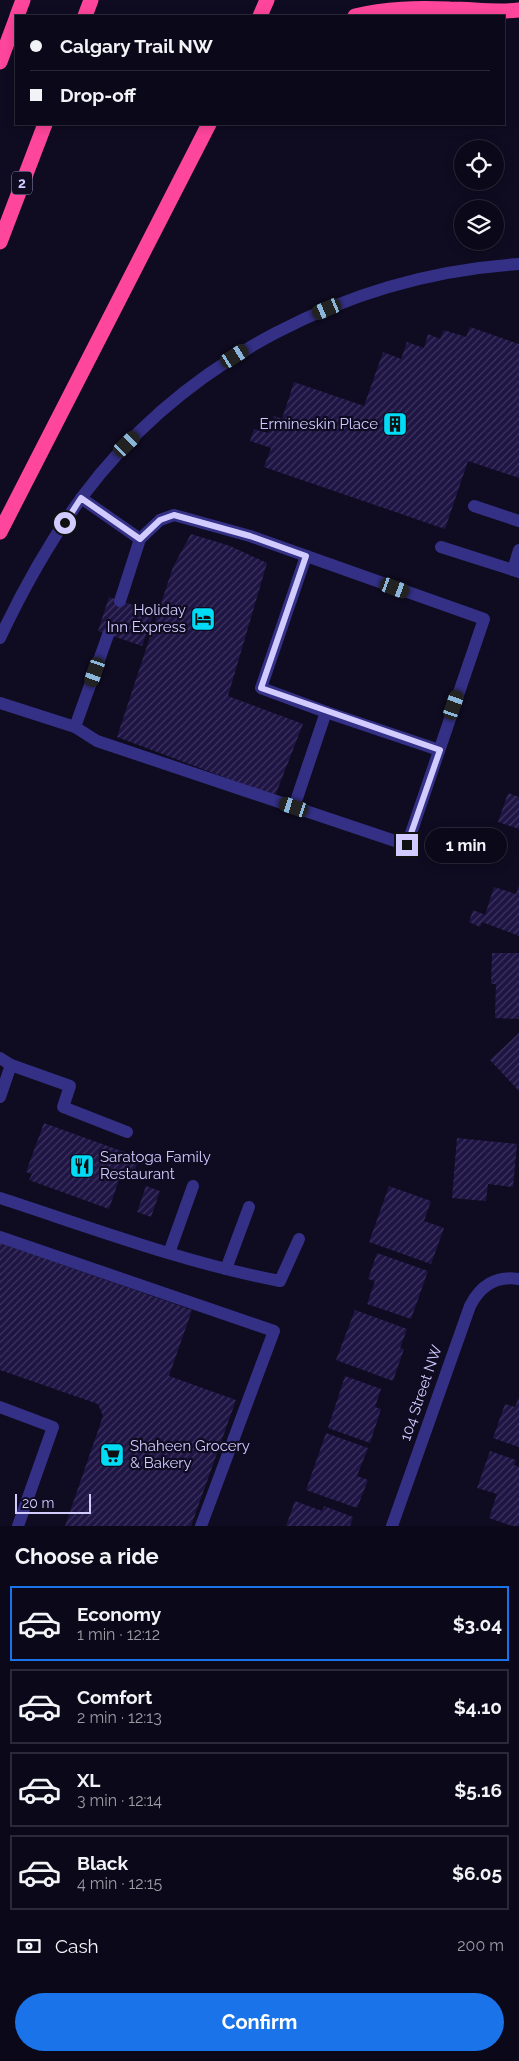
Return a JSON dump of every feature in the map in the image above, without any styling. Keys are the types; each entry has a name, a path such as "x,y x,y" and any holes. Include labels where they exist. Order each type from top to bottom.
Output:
{"highway":[{"path":"18,15 23,0"},
{"path":"85,15 92,0"},
{"path":"260,15 268,0"},
{"path":"359,15 401,9 502,12 519,10"},
{"path":"0,62 15,22"},
{"name":"2","path":"0,242 45,125"},
{"path":"0,532 208,125"}],"street":[{"path":"0,638 46,552 81,498 111,462 154,418 207,375 263,338 340,303 378,290 434,276 519,264"},
{"path":"81,498 140,539"},
{"path":"474,506 519,521"},
{"path":"0,703 75,727 97,741 407,845 484,619 250,536 174,515 160,520 140,539 120,601"},
{"path":"441,547 516,571 519,550"},
{"path":"306,556 261,688 440,750"},
{"path":"75,727 108,635"},
{"path":"294,807 326,712"},
{"path":"0,1097 6,1062 70,1086 63,1107 127,1132"},
{"path":"169,1253 193,1186"},
{"path":"0,1198 226,1270 280,1281 299,1239"},
{"path":"226,1270 249,1207"},
{"path":"0,1236 274,1331 201,1526"},
{"name":"104 Street NW","path":"392,1526 470,1306 482,1287 494,1280 509,1277 519,1279"},
{"path":"0,1407 53,1427 18,1526"}],"building":[{"name":"Ermineskin Place","path":"470,327 519,344 519,478 468,461 445,529 264,467 271,448 250,441 254,429 268,433 274,416 282,419 294,382 364,406 383,352 401,359 407,342 424,348 428,334 440,339 444,330 466,337"},
{"name":"Holiday Inn Express","path":"191,534 230,546 267,563 228,696 303,724 275,796 117,737 173,567"},
{"path":"109,597 154,612 142,646 98,631"},
{"path":"508,793 519,797 519,829 498,822"},
{"path":"519,885 519,936 482,922 480,927 469,922 473,910 485,915 494,887 516,894"},
{"path":"492,953 519,953 519,1019 495,1018 496,984 491,984"},
{"path":"519,1033 519,1091 490,1060"},
{"name":"Saratoga Family Restaurant","path":"44,1123 127,1153 125,1156 138,1161 132,1178 121,1174 109,1209 29,1180 32,1174 26,1172"},
{"path":"457,1138 517,1144 513,1187 488,1184 486,1201 452,1198"},
{"path":"146,1186 160,1191 151,1217 137,1212"},
{"path":"389,1186 431,1201 424,1221 444,1228 431,1264 369,1242"},
{"path":"0,1243 192,1310 169,1376 236,1400 191,1526 65,1526 103,1416 98,1404 0,1370"},
{"path":"377,1253 428,1271 411,1319 367,1304 375,1281 368,1279"},
{"path":"355,1310 407,1329 400,1348 404,1349 393,1381 336,1360"},
{"path":"345,1376 381,1389 375,1407 381,1409 370,1443 328,1428"},
{"path":"519,1397 519,1447 493,1438 505,1404 515,1407"},
{"path":"326,1433 368,1448 357,1476 368,1480 357,1508 306,1490"},
{"path":"490,1451 516,1460 514,1465 519,1467 519,1526 512,1526 489,1518 497,1494 477,1488"},
{"path":"295,1501 322,1511 324,1506 353,1517 350,1526 286,1526"}],"place":[{"name":"Ermineskin Place","path":"395,424"},
{"name":"Holiday Inn Express","path":"203,619"},
{"name":"Saratoga Family Restaurant","path":"82,1166"},
{"name":"Shaheen Grocery & Bakery","path":"112,1455"}],"route":[{"path":"65,523 81,498 140,539 160,520 174,515 250,536 306,556 261,688 440,750 407,845"}]}
